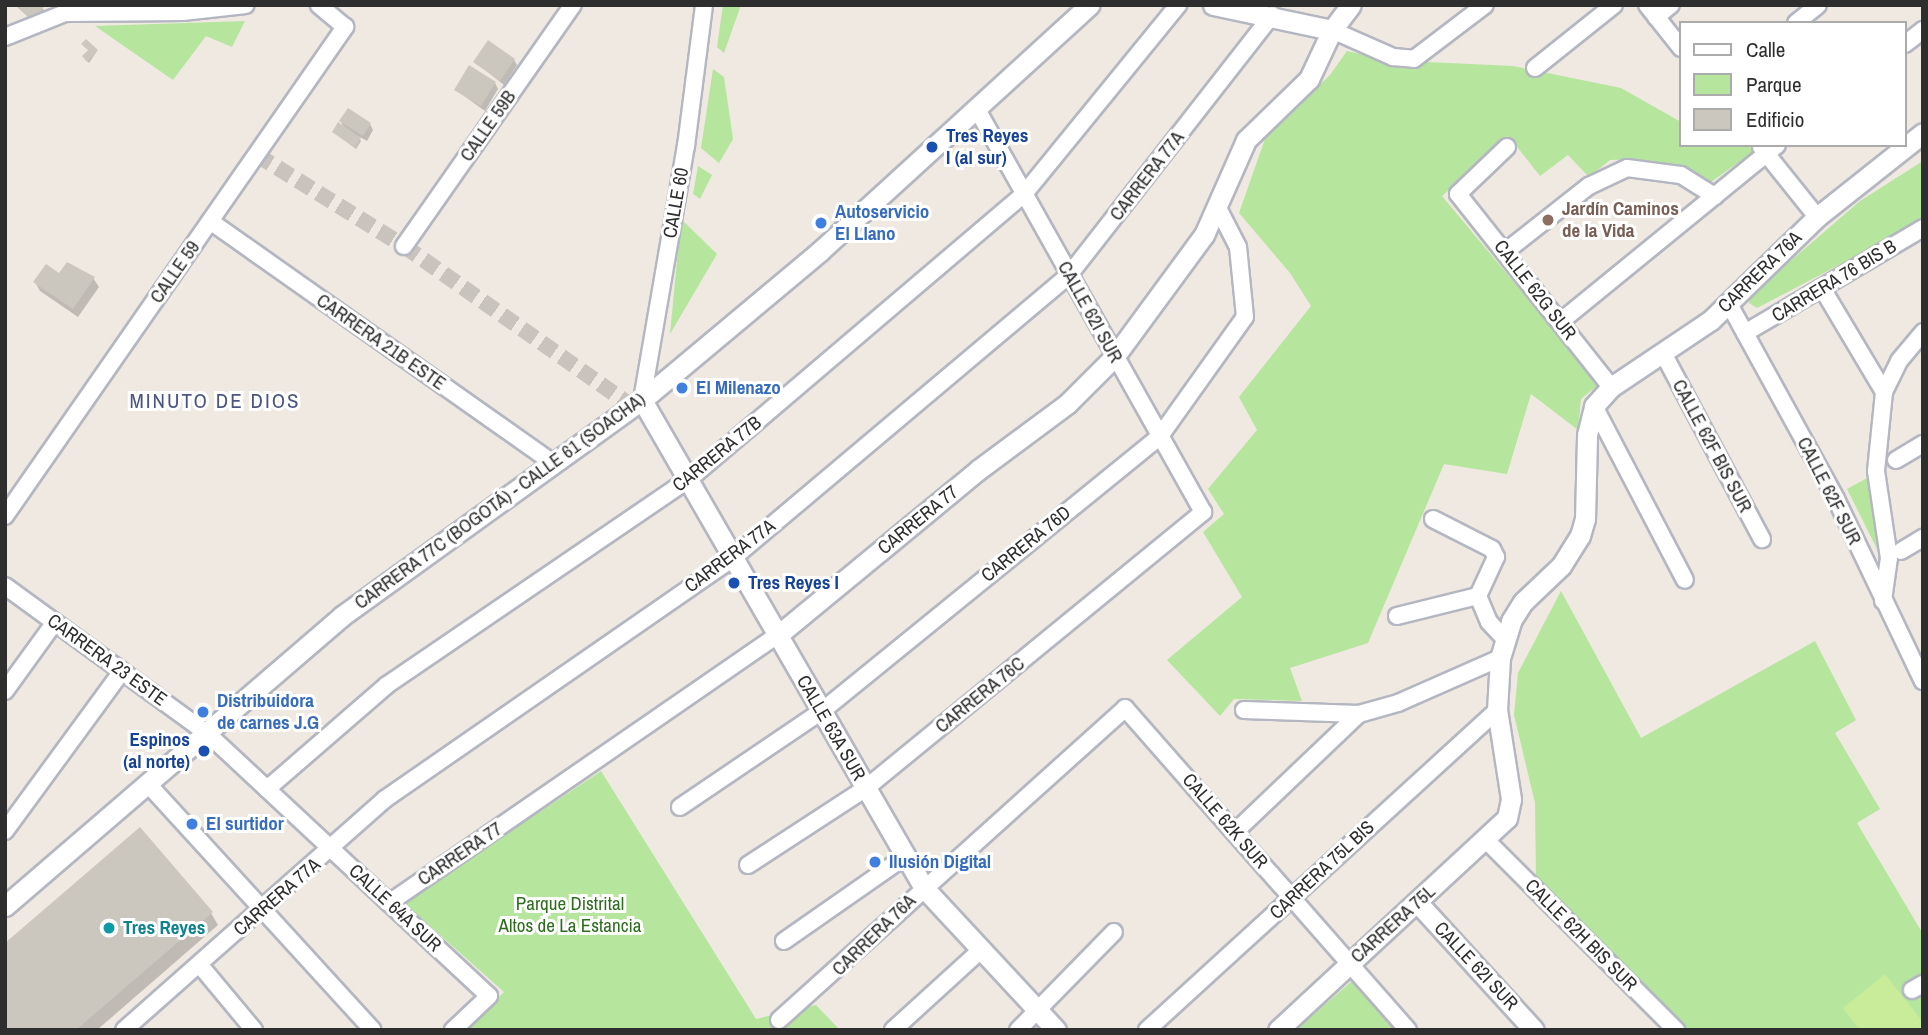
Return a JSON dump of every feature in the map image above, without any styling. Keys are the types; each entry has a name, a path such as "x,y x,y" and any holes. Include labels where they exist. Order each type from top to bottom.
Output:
{"street":[{"path":"5,37 65,13 183,12 246,5"},
{"name":"CALLE 59","path":"5,516 345,27 318,5"},
{"name":"CALLE 59B","path":"404,246 573,5"},
{"name":"CALLE 60","path":"642,400 687,146 704,5"},
{"name":"CARRERA 77B","path":"267,789 387,685 688,480 1024,194 1178,5"},
{"path":"1213,5 1272,15 1339,15 1393,57 1414,59 1485,5"},
{"path":"1535,68 1614,5"},
{"path":"1671,5 1651,11 1680,47"},
{"path":"1798,21 1818,5"},
{"name":"CARRERA 77C (BOGOTÁ) - CALLE 61 (SOACHA)","path":"5,906 342,616 552,462 642,400 820,251 978,111 1086,7"},
{"name":"CARRERA 77A","path":"131,1027 199,964 332,850 385,799 733,558 1069,275 1272,15"},
{"name":"CARRERA 77","path":"389,903 778,635 978,470 1067,404 1115,356 1188,262 1217,206 1246,140 1309,79 1339,15"},
{"path":"1907,42 1923,30"},
{"name":"CALLE 62I SUR","path":"978,111 1203,512"},
{"name":"CARRERA 76A","path":"1907,146 1923,133"},
{"name":"CALLE 62G SUR","path":"1507,147 1458,194 1611,387"},
{"name":"CARRERA 76A","path":"1594,406 1611,387 1663,354 1729,304 1817,217 1905,147"},
{"path":"1560,323 1715,196 1768,148 1817,217"},
{"path":"1505,252 1589,186 1627,168 1681,174 1715,196"},
{"name":"CARRERA 76D","path":"680,807 822,711 1160,436 1245,317 1237,247 1217,206"},
{"name":"CARRERA 21B ESTE","path":"210,221 552,462"},
{"name":"CARRERA 76 BIS B","path":"1745,333 1923,229"},
{"path":"1822,288 1884,392"},
{"name":"CALLE 62F SUR","path":"1729,304 1836,499 1923,681"},
{"path":"1883,601 1889,558 1876,471 1884,392 1899,362 1923,332"},
{"name":"CALLE 62F BIS SUR","path":"1663,354 1762,538"},
{"name":"CALLE 63A SUR","path":"642,400 924,888 1056,1030"},
{"path":"1594,406 1685,580"},
{"path":"1497,710 1504,638 1523,602 1561,566 1580,536 1586,519 1587,435 1594,406"},
{"path":"1896,460 1923,444"},
{"name":"CARRERA 76C","path":"748,865 866,788 1203,512"},
{"path":"1433,519 1487,544 1496,557 1478,596 1489,622 1504,638"},
{"path":"1901,551 1923,538"},
{"name":"CARRERA 23 ESTE","path":"5,586 208,734"},
{"path":"1397,615 1478,596"},
{"path":"5,691 55,622"},
{"path":"1244,710 1360,714 1398,703 1500,658"},
{"path":"5,831 122,671"},
{"name":"CARRERA 76A","path":"779,1020 1125,708"},
{"name":"CALLE 62K SUR","path":"1125,708 1408,1030"},
{"name":"CARRERA 75L","path":"1278,1030 1507,818 1511,799 1497,710"},
{"name":"CARRERA 75L BIS","path":"1147,1030 1497,710"},
{"path":"1235,832 1360,714"},
{"name":"CALLE 64A SUR","path":"208,734 489,996 453,1030"},
{"path":"148,784 373,1030"},
{"name":"CALLE 62H BIS SUR","path":"1486,839 1676,1030"},
{"path":"784,941 906,856"},
{"name":"CALLE 62I SUR","path":"1417,902 1534,1030"},
{"path":"1018,1030 1114,932"},
{"path":"893,1030 981,950"},
{"path":"199,964 254,1030"}],"green space":[{"path":"723,5 741,5 724,53 717,47"},
{"path":"245,21 232,47 206,36 173,80 95,26"},
{"path":"1347,51 1385,60 1513,66 1621,88 1680,121 1680,147 1749,147 1753,152 1711,182 1675,167 1638,159 1610,160 1589,177 1568,155 1540,176 1510,138 1442,196 1599,384 1581,399 1578,430 1531,394 1507,474 1444,464 1368,643 1290,668 1302,701 1234,699 1220,716 1167,660 1242,597 1203,532 1224,514 1208,489 1257,430 1239,397 1311,306 1290,273 1239,213 1266,136 1330,75"},
{"path":"713,69 724,77 733,139 719,163 701,148"},
{"path":"1923,161 1923,221 1757,308 1749,303 1751,295 1860,201"},
{"path":"698,166 712,175 700,199 693,194"},
{"path":"681,219 717,254 670,334"},
{"path":"1869,477 1879,553 1847,489"},
{"path":"1561,591 1641,738 1815,641 1856,720 1835,733 1880,809 1857,823 1923,934 1923,1030 1685,1030 1536,880 1535,803 1514,715 1518,673"},
{"name":"Parque Distrital Altos de La Estancia","path":"601,771 756,1019 816,1005 840,1030 463,1030 504,992 404,903"},
{"path":"1885,974 1923,1022 1923,1030 1860,1030 1843,1008"},
{"path":"1352,981 1394,1030 1296,1030"}],"building":[{"path":"16,5 42,5 44,7 32,20"},
{"path":"86,39 98,50 87,62 82,56 88,50 81,44"},
{"path":"488,40 515,59 500,81 473,62"},
{"path":"469,65 496,82 481,106 454,90"},
{"path":"348,108 371,123 363,136 339,121"},
{"path":"338,122 361,138 355,148 332,132"},
{"path":"67,262 95,277 73,309 33,282 46,264 59,273"},
{"name":"Tres Reyes","path":"140,827 213,912 76,1030 5,1030 5,943"}],"tunnel":[{"path":"257,155 404,246 632,406"}],"place":[{"name":"Tres Reyes I (al sur)","path":"932,147"},
{"name":"Jardín Caminos de la Vida","path":"1548,220"},
{"name":"Autoservicio El Llano","path":"821,223"},
{"name":"El Milenazo","path":"682,388"},
{"name":"Tres Reyes I","path":"734,583"},
{"name":"Distribuidora de carnes J.G","path":"203,712"},
{"name":"Espinos (al norte)","path":"204,751"},
{"name":"El surtidor","path":"192,824"},
{"name":"Ilusión Digital","path":"875,862"},
{"name":"Tres Reyes","path":"109,928"}],"district":[{"name":"MINUTO DE DIOS","path":"215,401"}]}
